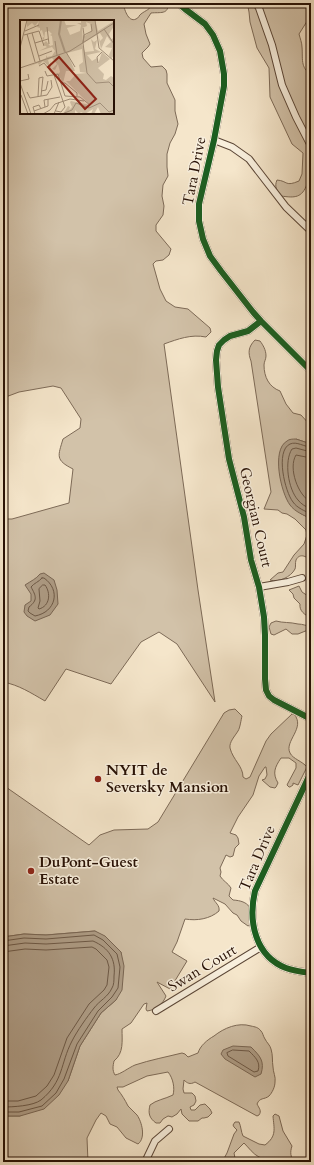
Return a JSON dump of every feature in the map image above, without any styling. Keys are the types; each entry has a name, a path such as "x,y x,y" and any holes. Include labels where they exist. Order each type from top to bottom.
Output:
{"street":[{"name":"Tara Drive","path":"178,3 202,21 209,29 215,39 222,59 224,74 224,86 214,140 199,204 199,221 203,239 210,256 220,271 261,321 311,371"},
{"path":"256,3 272,45 282,84 296,117 311,146"},
{"path":"214,140 232,147 249,159 286,207 311,231"},
{"name":"Georgian Court","path":"261,321 248,331 234,334 224,340 217,351 216,360 218,387 229,459 244,517 251,560 259,588 264,617 266,690 269,696 274,700 311,719"},
{"path":"259,588 302,578"},
{"name":"Tara Drive","path":"311,772 255,891 252,903 252,918 261,947 273,961 287,968 311,973"},
{"name":"Swan Court","path":"156,1011 261,947"},
{"path":"145,1162 155,1141 169,1129"}],"shaded area":[{"path":"3,3 123,3 127,14 133,20 137,19 140,14 149,9 153,3 168,3 168,7 165,11 161,13 151,13 144,24 150,44 142,53 143,58 151,67 162,66 166,70 167,83 175,100 175,111 178,124 167,154 168,176 163,185 163,215 156,225 156,231 171,249 169,255 163,260 156,261 153,264 160,289 166,301 175,307 188,309 210,328 211,332 206,337 190,337 164,344 215,702 177,644 159,632 141,642 111,684 66,669 45,701 20,687 3,682 3,519 12,519 69,503 73,469 63,463 59,457 59,454 63,439 80,428 81,419 61,388 53,386 19,392 3,398"},
{"path":"244,3 311,3 311,15 299,34 302,45 302,59 304,66 307,72 311,74 311,183 307,184 303,192 294,197 281,196 276,189 277,180 289,184 299,181 302,174 303,153 292,144 270,97 269,68 257,48 250,22 248,7"},
{"path":"255,340 260,341 265,350 266,356 264,369 268,381 273,387 280,391 286,404 293,413 301,415 311,426 311,444 296,439 300,513 311,519 311,562 308,558 300,556 296,560 295,568 291,575 277,581 270,580 278,573 283,572 294,555 304,544 307,535 306,530 295,519 287,514 278,510 264,509 271,492 249,355 249,350"},
{"path":"299,586 302,592 308,596 311,605 311,618 301,611 300,604 289,590"},
{"path":"276,621 311,626 311,632 308,630 298,634 292,634 286,629 274,635 271,634 269,627 271,623"},
{"path":"235,709 242,716 239,730 231,741 230,748 243,773 243,777 246,779 250,777 266,741 271,734 292,714 294,714 297,719 298,724 290,744 290,753 307,767 298,785 293,783 293,785 289,787 287,785 296,768 296,763 289,758 281,758 275,770 275,776 278,783 275,788 270,787 262,780 265,779 267,775 265,767 259,776 253,795 238,817 230,833 236,835 239,844 235,848 233,856 230,857 226,855 220,868 220,876 231,888 229,896 233,900 243,902 249,906 251,910 250,925 248,926 241,921 225,904 213,898 219,909 219,911 215,914 203,919 185,919 172,952 187,961 170,989 157,982 166,996 161,1004 156,1008 147,1011 147,1003 144,1004 131,1023 122,1029 121,1051 114,1061 113,1070 115,1075 135,1065 152,1060 182,1053 188,1057 198,1053 204,1043 222,1030 231,1026 246,1025 256,1027 260,1030 271,1048 275,1080 272,1092 269,1096 258,1102 257,1104 260,1112 257,1116 195,1082 189,1083 184,1080 184,1093 192,1093 195,1096 196,1101 194,1105 190,1107 191,1110 195,1110 200,1105 205,1104 212,1113 208,1117 202,1118 198,1121 189,1121 182,1114 181,1109 172,1117 168,1116 160,1123 156,1123 150,1115 150,1105 173,1095 173,1083 168,1072 147,1076 123,1087 117,1087 128,1106 137,1115 140,1122 143,1134 138,1144 126,1138 117,1127 110,1124 106,1116 101,1113 87,1138 88,1162 3,1162 3,1116 20,1116 68,1081 80,1046 101,1013 116,1000 121,952 95,931 46,935 24,934 3,937 3,785 89,845 100,835 114,830 148,829 158,822 224,713"},
{"path":"275,1114 279,1116 283,1131 292,1146 291,1154 295,1162 274,1162 270,1159 261,1158 244,1143 234,1153 234,1162 222,1162 237,1130 233,1125 235,1122 239,1122 243,1136 259,1144 265,1145 269,1142 274,1132 273,1116"}],"water":[{"path":"290,439 296,439 311,444 311,519 290,505 283,491 279,472 279,453 282,446"},
{"path":"44,573 54,580 57,590 58,604 50,615 35,621 24,612 25,605 31,601 31,594 25,585 40,574"},
{"path":"95,931 105,936 121,952 124,966 122,990 116,1000 101,1013 80,1046 68,1081 59,1095 44,1109 20,1116 3,1116 3,937 24,934 46,935"},
{"path":"233,1046 251,1047 257,1053 262,1062 261,1074 255,1077 225,1059 221,1054 223,1050"}],"cycle path":[{"path":"178,3 205,24 213,35 220,51 224,74 224,86 214,140 199,204 199,221 203,239 210,256 253,312 311,371"},
{"path":"261,321 248,331 230,336 219,345 216,360 218,387 229,459 244,517 251,560 259,587 264,617 266,690 269,696 274,700 311,719"},
{"path":"311,772 255,891 253,902 256,936 267,955 275,962 286,968 311,973"}],"place":[{"name":"NYIT de Seversky Mansion","path":"98,779"},
{"name":"DuPont-Guest Estate","path":"31,871"}]}
